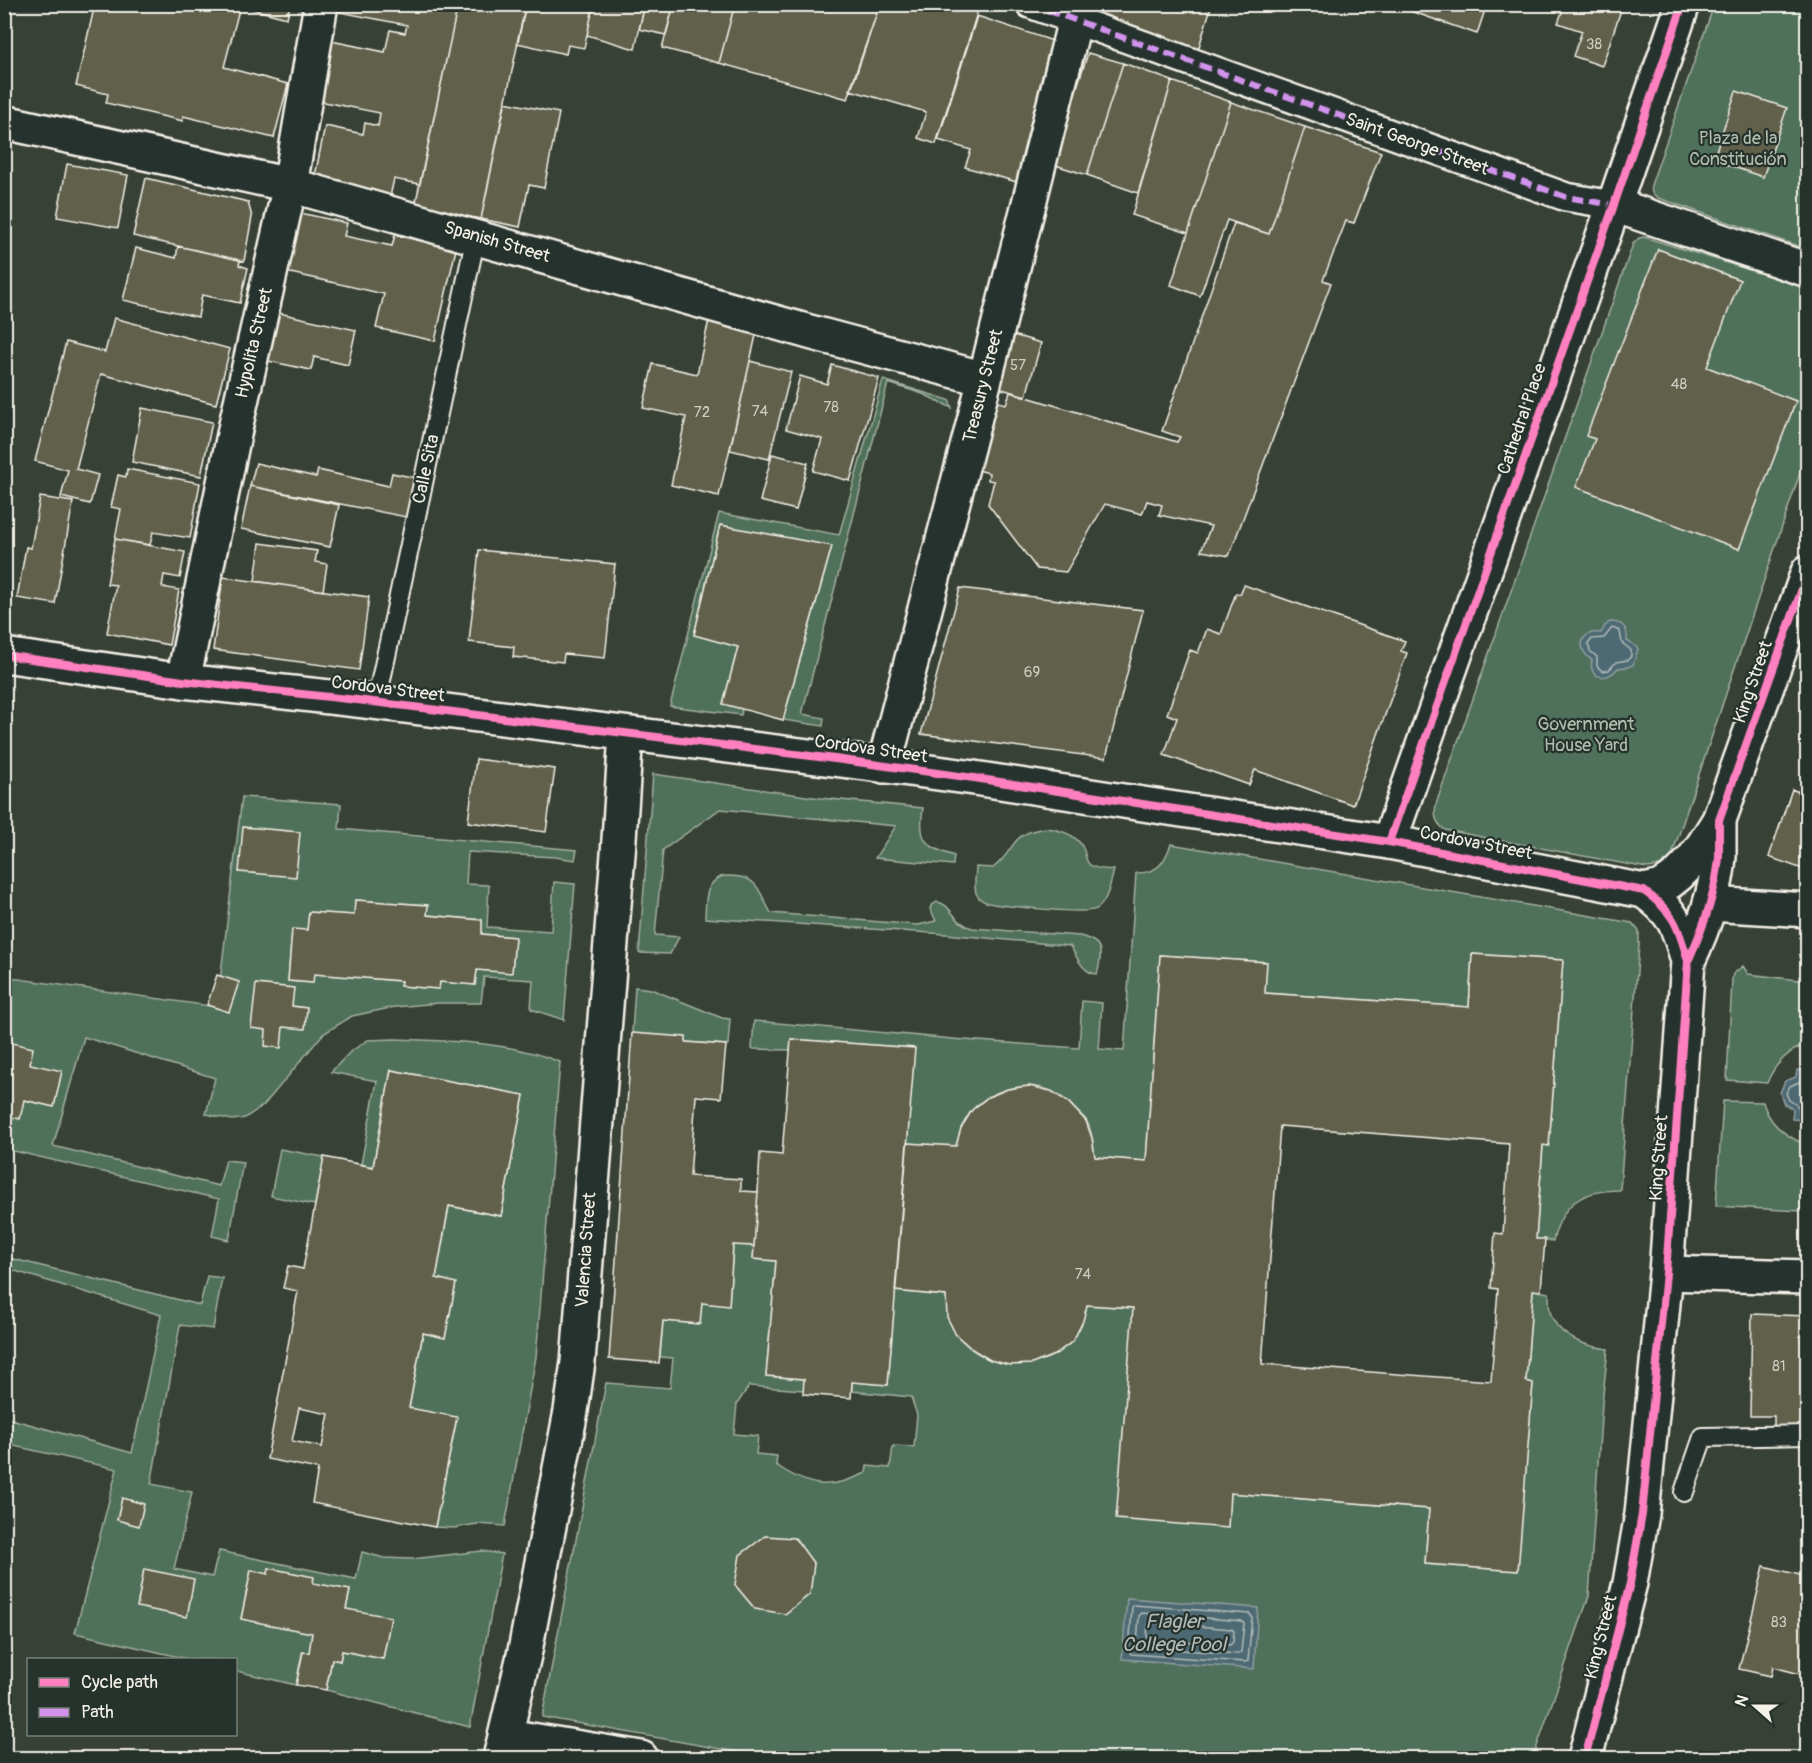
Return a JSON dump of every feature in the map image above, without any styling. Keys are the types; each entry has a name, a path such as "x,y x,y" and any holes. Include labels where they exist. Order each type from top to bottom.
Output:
{"street":[{"name":"Hypolita Street","path":"183,681 237,420 290,185 321,4"},
{"name":"Saint George Street","path":"1030,4 1077,13 1566,197 1614,205 1808,270"},
{"name":"Cathedral Place","path":"1389,842 1683,4"},
{"name":"Treasury Street","path":"884,766 1077,13"},
{"name":"Spanish Street","path":"4,122 290,185 824,336 985,379"},
{"name":"King Street","path":"1585,1758 1630,1583 1642,1514 1666,1273 1688,961 1700,935 1710,904 1718,860 1719,820 1808,572"},
{"name":"Cordova Street","path":"4,655 183,681 884,766 1389,842 1644,891 1661,903 1674,919 1688,961"},
{"name":"Valencia Street","path":"503,1747 525,1651 571,1411 578,1362 626,734"},
{"path":"1644,891 1662,886 1678,875 1696,855 1719,820"},
{"path":"1710,904 1808,910"},
{"path":"1666,1273 1808,1277"},
{"path":"503,1747 641,1758"}],"lane":[{"name":"Calle Sita","path":"376,703 476,236"},
{"path":"1684,1492 1702,1437 1808,1435"}],"green space":[{"name":"Plaza de la Constitución","path":"1714,5 1807,5 1807,249 1658,198 1652,193 1651,185"},
{"name":"Government House Yard","path":"1644,237 1807,288 1807,452 1671,858 1660,866 1647,868 1445,830 1437,821 1435,812 1633,244 1639,238"},
{"path":"883,380 949,400 952,408 923,394 888,383 802,714 824,718 823,726 783,720 832,546 720,525 694,635 738,647 723,704 742,709 741,715 670,706 719,513 839,535"},
{"path":"653,774 820,798 923,808 922,828 925,840 936,849 954,856 953,865 875,858 896,826 720,809 663,850 655,935 679,937 670,954 639,953"},
{"path":"242,797 341,804 339,829 577,850 575,860 468,852 466,884 489,885 487,927 551,931 554,882 575,884 564,1020 531,1009 533,980 484,977 481,1003 438,1003 395,1007 352,1016 323,1034 264,1105 245,1118 232,1120 206,1114 215,1078 84,1037 53,1146 219,1186 226,1160 243,1162 229,1240 212,1236 219,1199 5,1149 5,977 217,1007","holes":["356,900 427,905 427,915 482,920 482,934 515,937 512,972 477,970 475,985 440,982 438,989 401,986 401,981 314,974 312,983 288,981 292,930 307,930 309,912 354,915"]},
{"path":"1047,828 1077,839 1092,867 1114,870 1109,890 1101,905 1092,910 1065,911 993,904 980,899 975,886 976,867 993,868 1019,838 1034,830"},
{"path":"1171,844 1632,923 1639,931 1639,945 1620,1190 1584,1196 1568,1208 1553,1241 1536,1239 1543,1145 1549,1146 1563,960 1472,954 1469,1007 1265,993 1266,962 1160,955 1146,1161 1095,1157 1090,1130 1085,1118 1058,1095 1031,1086 1000,1091 982,1101 968,1116 956,1146 907,1143 914,1048 791,1039 790,1050 752,1049 754,1021 1079,1048 1082,1001 1102,1003 1099,1049 1124,1051 1136,873 1143,873 1159,866 1166,857"},
{"path":"723,876 750,880 758,889 771,913 918,925 936,921 930,909 937,902 946,906 960,922 972,928 1080,936 1096,943 1100,950 1097,974 1087,971 1070,946 946,934 705,918 709,888 712,883"},
{"path":"1743,966 1748,974 1807,981 1807,1045 1794,1050 1783,1059 1767,1083 1727,1080 1732,980 1733,974"},
{"path":"635,987 651,989 722,1018 730,1019 728,1045 686,1042 632,1033"},
{"path":"368,1040 478,1043 520,1050 560,1062 536,1357 505,1526 477,1524 454,1528 435,1527 457,1418 409,1408 423,1333 445,1337 456,1283 436,1278 449,1206 501,1216 524,1095 391,1070 373,1167 361,1164 377,1081 331,1072 350,1052"},
{"path":"1723,1101 1763,1102 1769,1117 1779,1129 1807,1145 1801,1211 1716,1206"},
{"path":"280,1149 324,1157 315,1205 271,1196"},
{"path":"733,1245 754,1246 753,1259 776,1261 766,1376 804,1379 804,1390 749,1386 737,1404 734,1434 758,1436 756,1454 777,1456 776,1465 799,1478 820,1484 841,1482 866,1473 867,1466 890,1468 893,1446 914,1447 917,1415 911,1397 852,1391 852,1382 888,1385 895,1291 946,1296 956,1333 968,1346 992,1360 1019,1365 1046,1359 1070,1343 1080,1328 1087,1305 1133,1308 1228,1527 1230,1493 1429,1509 1425,1564 1517,1571 1533,1383 1526,1381 1533,1290 1549,1293 1550,1312 1559,1328 1581,1343 1608,1349 1589,1596 1533,1758 771,1758 542,1717 606,1383 670,1388 673,1358 660,1357 663,1321 699,1324 702,1303 729,1305"},
{"path":"5,1257 200,1305 207,1276 222,1278 213,1329 180,1325 151,1484 192,1492 174,1569 212,1577 219,1551 356,1579 362,1552 384,1558 412,1559 482,1551 502,1554 470,1727 326,1690 332,1659 340,1661 342,1651 383,1658 391,1618 346,1609 350,1590 313,1583 313,1577 270,1568 268,1574 251,1571 241,1619 312,1633 309,1653 302,1652 296,1685 237,1671 237,1658 184,1658 75,1633 117,1469 5,1444 4,1417 132,1453 161,1315 5,1268"}],"water":[{"path":"1610,622 1624,627 1627,641 1638,649 1633,665 1618,668 1604,677 1596,675 1593,671 1592,660 1582,646 1588,634 1601,633"},
{"path":"1807,1069 1807,1129 1803,1120 1792,1119 1793,1109 1784,1104 1780,1093 1785,1081 1796,1077 1797,1070 1806,1071"},
{"name":"Flagler College Pool","path":"1127,1598 1258,1608 1254,1669 1122,1659"}],"building":[{"path":"95,4 290,4 287,18 240,6 224,67 288,84 274,138 183,116 183,121 106,103 108,94 76,86"},
{"path":"342,4 458,4 420,184 394,179 389,201 313,186 325,126 363,134 365,123 378,126 380,113 319,101 331,41 385,52 390,30 405,33 407,25 340,12"},
{"path":"458,4 526,4 481,219 415,206"},
{"path":"526,4 594,4 584,48 568,45 566,54 517,43"},
{"path":"594,4 645,4 635,49 587,35"},
{"path":"645,4 674,4 666,35 639,29"},
{"path":"674,4 735,4 719,63 662,48"},
{"path":"735,4 880,4 848,99 719,63"},
{"path":"880,4 960,4 978,10 936,144 918,138 926,112 850,90"},
{"path":"1090,4 1212,4 1198,50 1089,10"},
{"path":"1390,4 1487,4 1477,34"},
{"path":"1565,4 1623,4 1602,66 1573,56 1582,31 1558,23"},
{"path":"977,16 1059,43 1020,183 965,167 971,150 938,140"},
{"path":"1088,53 1123,63 1087,175 1052,164"},
{"path":"1123,63 1172,81 1138,193 1087,175"},
{"path":"1172,81 1231,102 1188,233 1132,215"},
{"path":"1736,91 1787,108 1763,177 1713,160"},
{"path":"505,102 559,113 544,188 529,185 520,227 481,219"},
{"path":"1231,102 1305,127 1269,234 1227,220 1200,296 1171,285"},
{"path":"1305,127 1381,152 1354,223 1346,221 1323,280 1331,283 1229,556 1201,551 1211,526 1159,515 1162,505 1147,501 1142,514 1105,504 1066,572 1037,569 988,504 994,481 988,480 989,473 978,470 995,401 1006,404 1010,392 1177,442 1180,437 1162,431 1234,223 1269,234"},
{"path":"67,164 128,175 118,228 57,217"},
{"path":"146,178 248,202 252,217 244,261 133,236"},
{"path":"300,213 347,223 344,236 392,246 395,235 456,249 435,341 376,328 384,294 286,272"},
{"path":"178,246 240,260 239,265 248,268 240,303 202,295 198,317 123,300 136,248 176,258"},
{"path":"1658,249 1740,280 1707,367 1796,401 1739,549 1576,487 1595,439 1586,436"},
{"path":"279,313 356,330 348,365 314,357 311,370 268,361"},
{"path":"114,318 230,349 216,404 101,374 76,469 98,475 90,504 61,497 68,470 35,461 66,342 105,352"},
{"path":"709,320 757,331 719,496 671,485 686,417 643,408 653,364 697,374"},
{"path":"1010,334 1041,343 1026,396 995,387"},
{"path":"750,361 791,372 769,459 730,450"},
{"path":"832,365 879,378 850,481 813,471 822,439 786,429 800,376 827,384"},
{"path":"142,408 212,422 201,476 132,462"},
{"path":"772,454 808,463 796,510 760,501"},
{"path":"256,463 316,477 318,470 389,486 392,473 416,478 406,517 250,486"},
{"path":"127,469 200,483 190,538 153,532 150,545 115,539 121,509 111,507 118,475 126,477"},
{"path":"250,486 339,505 330,547 241,529"},
{"path":"40,497 73,502 55,604 17,598 26,547 31,548"},
{"path":"720,525 832,546 783,720 723,704 738,647 694,635"},
{"path":"115,539 185,552 180,578 164,575 162,587 179,590 169,645 107,633 116,585 107,584"},
{"path":"260,543 317,551 315,562 327,564 323,591 255,581"},
{"path":"479,550 615,564 605,658 564,654 563,662 513,657 514,647 469,642"},
{"path":"223,577 369,597 359,670 213,650"},
{"path":"1244,585 1405,641 1401,651 1407,653 1353,805 1255,770 1249,785 1164,755 1177,718 1167,714 1190,650 1198,653 1207,629 1221,634 1236,593 1240,594"},
{"path":"960,588 1143,610 1106,758 921,734"},
{"path":"476,759 555,769 546,832 468,822"},
{"path":"1808,765 1808,871 1769,857 1792,789 1798,792"},
{"path":"243,827 300,832 296,877 239,872"},
{"path":"355,900 428,905 427,915 482,920 482,934 515,937 512,973 477,970 475,985 440,982 439,989 400,986 401,981 314,974 313,983 288,981 292,929 307,930 309,912 354,915"},
{"path":"1472,954 1563,960 1549,1146 1543,1145 1536,1239 1545,1239 1541,1291 1533,1290 1526,1381 1533,1383 1518,1571 1425,1564 1429,1509 1230,1493 1228,1528 1116,1519 1133,1308 1087,1305 1083,1321 1073,1341 1054,1355 1032,1364 1009,1365 990,1360 972,1349 956,1335 947,1317 946,1296 895,1291 907,1143 956,1146 961,1128 972,1110 988,1097 1008,1089 1029,1086 1051,1091 1069,1103 1086,1121 1095,1157 1146,1161 1160,955 1267,962 1265,993 1469,1007","holes":["1280,1126 1509,1144 1503,1234 1495,1233 1491,1288 1498,1289 1491,1381 1262,1364"]},
{"path":"217,975 239,982 229,1012 207,1005"},
{"path":"256,984 294,988 292,1006 307,1008 305,1029 283,1027 281,1048 265,1046 266,1030 251,1028"},
{"path":"632,1033 686,1037 686,1042 726,1045 721,1098 696,1096 690,1176 741,1179 741,1191 758,1192 754,1246 733,1245 729,1306 702,1303 700,1324 663,1321 659,1363 609,1359"},
{"path":"791,1039 915,1048 888,1385 852,1382 851,1398 803,1394 804,1379 766,1376 776,1261 753,1259 760,1153 782,1155"},
{"path":"4,1041 33,1048 30,1064 62,1071 54,1107 24,1100 20,1119 4,1115"},
{"path":"391,1070 524,1095 501,1216 449,1206 436,1278 456,1283 445,1338 423,1333 409,1408 457,1417 435,1527 312,1503 318,1469 267,1459 298,1291 283,1288 288,1266 303,1269 324,1157 373,1167","holes":["299,1408 329,1414 322,1447 292,1441"]},
{"path":"1752,1314 1808,1316 1808,1442 1774,1442 1774,1416 1750,1416"},
{"path":"122,1498 144,1504 139,1526 117,1520"},
{"path":"765,1536 795,1538 814,1564 810,1594 785,1614 755,1609 735,1585 740,1555"},
{"path":"1764,1566 1808,1577 1808,1676 1773,1667 1771,1676 1739,1669"},
{"path":"269,1568 314,1577 313,1583 350,1590 346,1609 391,1617 383,1659 342,1651 340,1661 332,1659 326,1690 296,1685 303,1652 309,1653 312,1633 241,1619 251,1570 268,1574"},
{"path":"144,1569 194,1579 187,1617 137,1607"}],"marked path":[{"path":"1030,4 1566,197 1614,205"}],"cycle path":[{"path":"1389,842 1683,4"},
{"path":"1585,1758 1630,1583 1642,1514 1666,1273 1688,961 1704,924 1715,884 1719,857 1719,820 1808,572"},
{"path":"4,655 183,681 357,700 835,759 974,778 1389,842 1644,891 1663,906 1674,921 1688,961"}]}
